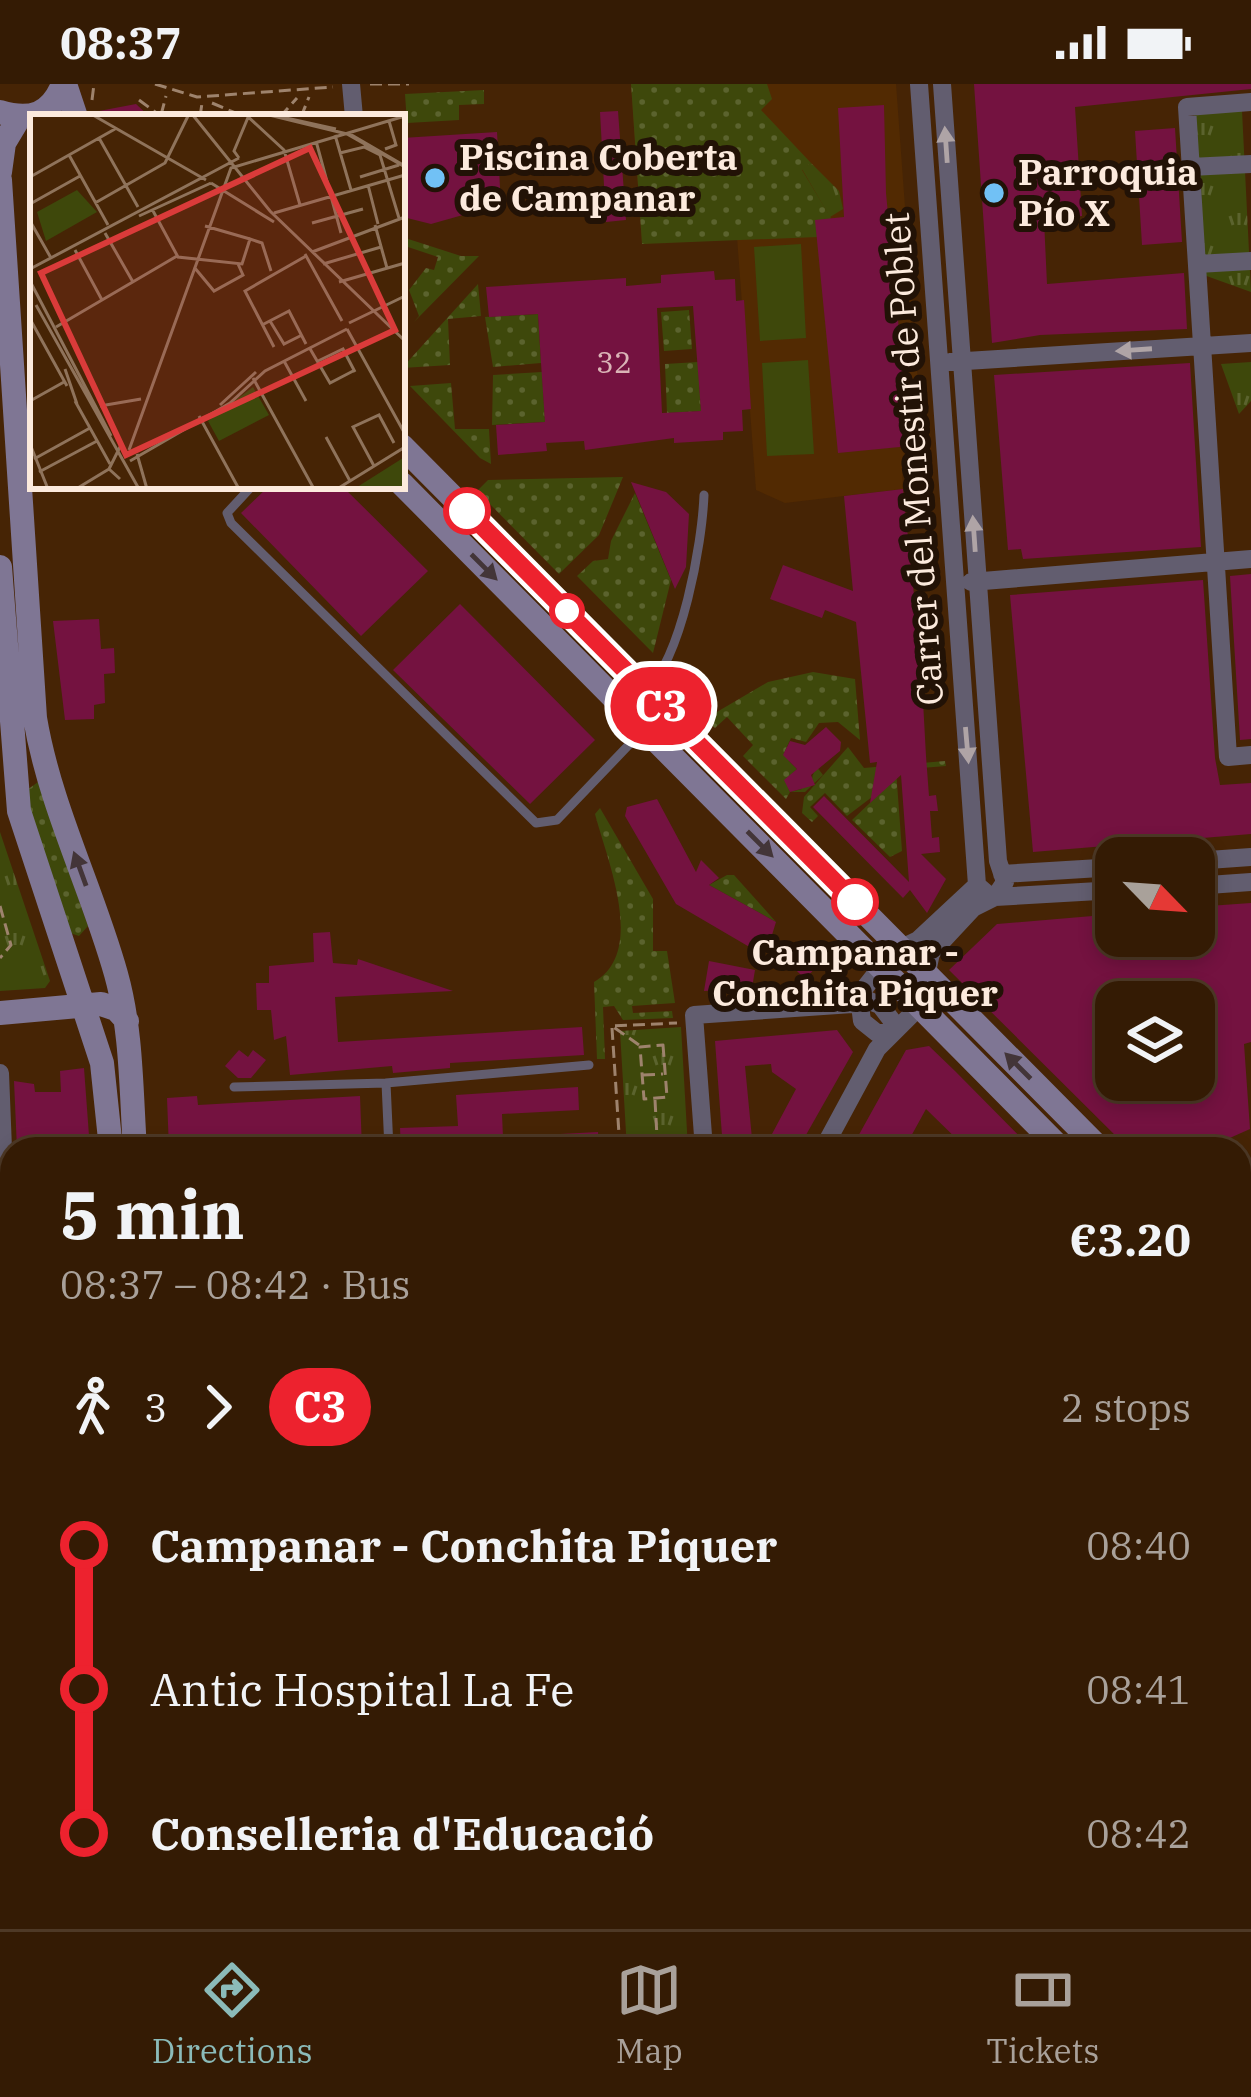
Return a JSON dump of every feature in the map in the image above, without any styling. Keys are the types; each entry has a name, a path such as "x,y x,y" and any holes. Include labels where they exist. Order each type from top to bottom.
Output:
{"main road":[{"path":"64,84 75,114"},
{"path":"36,114 44,112 64,84"},
{"path":"19,118 2,143 0,176 19,812 102,1063 110,1137"},
{"path":"413,470 410,493 1049,1137"},
{"path":"413,470 595,640 1082,1137"},
{"path":"0,567 43,766 127,1021 134,1137"},
{"path":"563,647 582,638 595,640"},
{"path":"585,667 595,640"},
{"path":"626,710 643,711 649,704 646,691"},
{"path":"57,931 72,942 86,941 96,916"},
{"path":"0,1013 82,1004 116,1009 127,1021"}],"street":[{"name":"Carrer del Monestir de Poblet","path":"919,84 974,828 985,890 1005,886 996,827 942,84"},
{"path":"1251,102 1187,107 1228,757 1251,755"},
{"path":"1190,167 1251,164"},
{"path":"1197,264 1251,261"},
{"path":"938,362 1251,343"},
{"path":"954,583 1251,560"},
{"path":"974,828 996,827"},
{"path":"1215,860 1251,857"},
{"path":"1001,873 1095,868"},
{"path":"1215,885 1251,882"},
{"path":"830,1137 890,1033 920,1006 931,953 985,890"},
{"path":"698,1137 687,1023 843,1007 859,997 902,950 985,890 1095,890"},
{"path":"859,997 862,1021 877,1033 890,1033"},
{"path":"0,1072 1,1137"}],"lane":[{"path":"249,489 231,507 231,523 536,824 557,820 645,729"},
{"path":"646,691 663,673 697,554 704,495"},
{"path":"234,1088 386,1083 589,1065"},
{"path":"386,1083 388,1137"}],"path":[{"path":"155,84 197,97 347,85"},
{"path":"369,84 409,84"},
{"path":"162,114 166,96"},
{"path":"302,114 309,97"},
{"path":"283,114 297,98"},
{"path":"139,100 157,114"},
{"path":"200,114 202,103"},
{"path":"212,103 238,114"},
{"path":"0,906 11,944 0,958"},
{"path":"612,1026 687,1023"},
{"path":"612,1026 640,1046 664,1045 667,1097 644,1099 640,1046"},
{"path":"612,1026 620,1137"},
{"path":"642,1076 665,1074"},
{"path":"655,1098 657,1137"}],"shaded area":[{"path":"631,84 896,84 924,466 902,469 903,489 785,503 756,490 737,237 642,244"}],"green space":[{"path":"631,84 767,84 772,99 761,110 811,163 802,170 831,218 817,237 642,244"},
{"path":"484,90 484,104 459,105 459,120 407,123 405,94"},
{"path":"1194,110 1242,111 1251,292 1201,274"},
{"path":"811,163 839,191 843,209 830,217 802,169"},
{"path":"405,238 461,256 479,256 414,322 419,316 409,290 426,268 434,270 438,257 405,246"},
{"path":"801,244 806,338 760,341 754,247"},
{"path":"478,284 481,316 448,319 450,365 405,365"},
{"path":"689,310 692,349 664,351 661,312"},
{"path":"538,314 541,363 493,367 485,317"},
{"path":"808,360 814,454 767,456 762,363"},
{"path":"698,362 701,411 667,413 665,364"},
{"path":"1251,362 1251,401 1239,414 1221,364"},
{"path":"542,372 545,422 492,425 493,375"},
{"path":"451,383 455,429 489,429 491,464 410,386"},
{"path":"623,477 599,535 559,574 477,491 488,480"},
{"path":"635,493 671,580 653,653 577,576 593,561 608,559 611,541"},
{"path":"813,672 855,679 860,740 838,722 819,723 806,742 791,738 784,753 792,756 789,761 797,769 785,780 790,792 786,799 743,756 753,745 727,717 715,728 705,719 768,682"},
{"path":"848,747 864,768 945,761 946,766 896,770 902,851 890,857 852,820 893,781 847,816 825,793 810,807 818,816 812,822 802,813 804,797"},
{"path":"816,766 823,775 805,792 790,792 802,789 800,782 812,778"},
{"path":"38,782 88,926 79,936 70,933 33,827 27,790"},
{"path":"600,808 653,899 653,951 667,951 675,1003 632,1006 633,1013 672,1011 673,1018 623,1020 614,1006 603,1007 605,1059 597,1059 594,982 610,968 621,928 614,879 595,814"},
{"path":"0,832 50,981 45,988 0,991"},
{"path":"734,875 776,922 709,885"},
{"path":"681,1027 687,1137 626,1137 620,1031"}],"building":[{"path":"974,84 1251,84 1251,89 1075,107 1082,216 1044,220 1047,284 1184,273 1187,329 1040,335 992,343"},
{"path":"136,104 147,114 99,114"},
{"path":"884,105 886,193 910,446 838,453 815,220 844,217 838,108"},
{"path":"618,111 626,220 606,222 600,112"},
{"path":"1175,128 1182,242 1142,245 1135,131"},
{"name":"Piscina Coberta de Campanar","path":"497,132 501,206 469,208 470,213 431,224 407,218 405,138"},
{"path":"714,271 715,280 735,279 736,301 744,300 751,409 742,410 743,431 723,432 723,440 674,443 674,438 585,450 584,441 546,443 547,451 498,455 496,425 545,422 538,314 489,317 486,287 626,278 626,286 661,283 661,275","holes":["693,306 701,411 662,413 657,308"]},
{"path":"1190,363 1201,547 1023,559 1021,549 1008,550 994,375"},
{"path":"631,482 666,492 689,514 686,567 675,589"},
{"path":"266,489 345,489 428,571 361,636 241,513"},
{"path":"903,489 917,624 924,627 926,648 920,646 929,796 936,795 938,811 930,811 932,838 939,837 940,852 921,854 946,879 927,913 910,890 903,898 813,807 824,796 909,882 901,775 870,803 877,762 870,763 856,622 825,610 822,618 770,599 783,565 853,591 844,496"},
{"path":"1251,574 1251,739 1240,740 1230,576"},
{"path":"1203,580 1220,785 1251,783 1251,834 1095,837 1095,847 1033,852 1010,595"},
{"path":"460,604 595,740 530,804 393,670"},
{"path":"99,619 101,649 114,648 115,673 104,674 105,703 94,705 94,719 65,720 53,621"},
{"path":"826,727 841,742 840,751 811,775 815,785 790,792 784,780 797,769 783,755 790,741 805,745"},
{"path":"657,799 696,872 701,860 719,878 709,885 776,922 767,951 759,947 758,952 676,904 625,816 627,807"},
{"path":"1251,903 1251,1042 1244,1044 1250,1129 1232,1137 1117,1137 949,970 997,924 1095,916 1095,957 1215,957 1215,906"},
{"path":"330,932 333,963 357,965 358,959 453,991 335,997 338,1042 582,1027 584,1055 450,1063 450,1068 393,1073 392,1066 290,1075 286,1036 274,1040 271,1010 257,1010 256,983 269,983 269,966 314,962 313,933"},
{"path":"821,941 847,967 837,978 821,962 805,979 794,968"},
{"path":"709,961 755,970 752,988 704,991"},
{"path":"837,1030 853,1052 805,1137 770,1137 796,1089 772,1072 771,1064 745,1066 752,1137 722,1137 715,1041"},
{"path":"929,1046 1020,1137 955,1137 926,1109 911,1137 858,1137 906,1050"},
{"path":"239,1050 248,1057 253,1050 266,1060 251,1078 238,1078 225,1066"},
{"path":"84,1068 89,1137 16,1137 14,1081 34,1084 35,1092 61,1092 60,1071"},
{"path":"578,1087 579,1110 502,1114 503,1137 400,1137 400,1128 458,1126 456,1095"},
{"path":"197,1096 198,1105 360,1096 362,1137 169,1137 167,1098"},
{"path":"598,1132 598,1137 503,1137"}],"bus line":[{"name":"C3","path":"467,511 855,902"}],"place":[{"name":"Piscina Coberta de Campanar","path":"435,178"},
{"name":"Parroquia Pío X","path":"994,193"},
{"name":"Campanar - Conchita Piquer","path":"855,902"}]}
